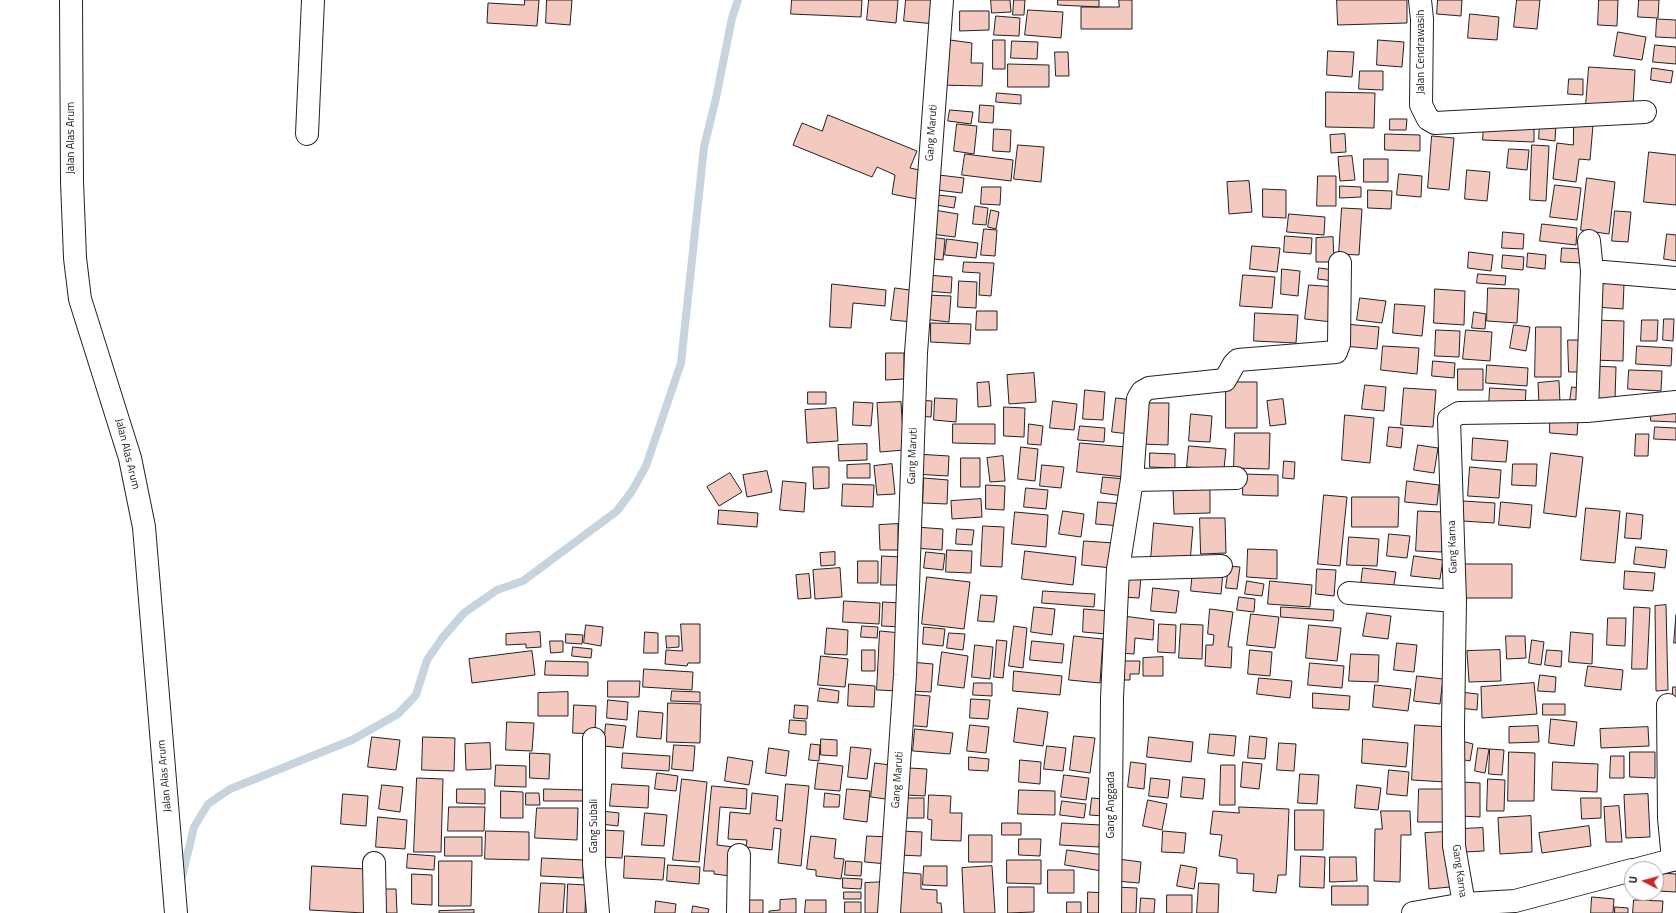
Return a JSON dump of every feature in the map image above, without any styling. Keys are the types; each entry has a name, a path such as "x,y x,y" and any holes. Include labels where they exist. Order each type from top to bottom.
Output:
{"street":[{"name":"Jalan Alas Arum","path":"71,0 72,181 75,258 80,299 130,458 144,527 176,913"},
{"path":"307,134 313,0"},
{"name":"Gang Maruti","path":"889,913 905,675 916,353 942,0"},
{"name":"Jalan Cendrawasih","path":"1420,0 1422,19 1421,105 1428,119 1435,123 1645,112"},
{"path":"1587,411 1592,271 1588,241"},
{"name":"Gang Anggada","path":"1110,913 1112,698 1118,569 1132,480 1138,399 1145,390 1225,380 1238,360 1336,352 1339,344 1340,263"},
{"path":"1592,271 1676,278"},
{"name":"Gang Karna","path":"1464,904 1454,846 1453,726 1455,600 1449,423 1451,417 1459,413 1587,411 1676,402"},
{"path":"1132,480 1236,478"},
{"path":"1118,569 1221,566"},
{"path":"1349,593 1455,600"},
{"path":"1664,862 1674,860 1669,818 1668,705"},
{"name":"Gang Subali","path":"594,739 594,864 598,913"},
{"path":"738,913 739,855"},
{"path":"374,863 375,913"},
{"path":"1413,913 1464,904 1516,907 1624,873"}],"building":[{"path":"525,0 539,0 537,26 487,23 488,3 524,5"},
{"path":"547,0 572,0 570,25 546,23"},
{"path":"792,0 862,0 861,17 791,14"},
{"path":"869,0 898,0 896,23 867,20"},
{"path":"906,0 938,0 935,24 904,21"},
{"path":"991,0 1010,0 1011,12 992,13"},
{"path":"1014,0 1025,0 1024,15 1013,15"},
{"path":"1058,0 1099,0 1099,7 1058,5"},
{"path":"1119,0 1132,0 1132,29 1081,29 1081,7 1119,7"},
{"path":"1337,0 1407,0 1407,23 1338,25"},
{"path":"1438,0 1462,0 1461,16 1437,14"},
{"path":"1517,0 1540,0 1537,29 1514,27"},
{"path":"1599,0 1618,0 1617,26 1598,25"},
{"path":"1639,0 1659,0 1658,18 1638,17"},
{"path":"1028,10 1063,12 1061,38 1025,35"},
{"path":"960,11 989,11 989,30 960,31"},
{"path":"1470,14 1499,17 1497,40 1468,38"},
{"path":"996,16 1020,18 1019,36 994,35"},
{"path":"1657,19 1676,20 1676,38 1656,37"},
{"path":"1618,32 1646,37 1642,60 1614,56"},
{"path":"950,40 972,43 971,63 983,63 982,86 939,85"},
{"path":"993,40 1005,40 1005,69 993,69"},
{"path":"1378,40 1404,42 1402,67 1377,65"},
{"path":"1012,41 1038,42 1037,59 1011,58"},
{"path":"1655,45 1676,47 1676,64 1653,62"},
{"path":"1328,51 1354,52 1352,77 1327,75"},
{"path":"1055,52 1068,52 1069,76 1056,76"},
{"path":"1008,64 1049,65 1049,87 1008,87"},
{"path":"1589,67 1635,70 1633,108 1586,105"},
{"path":"1652,68 1673,71 1671,83 1651,80"},
{"path":"1360,71 1383,71 1383,90 1359,89"},
{"path":"1569,79 1583,79 1583,95 1568,94"},
{"path":"1326,92 1375,93 1374,128 1326,127"},
{"path":"997,93 1021,95 1021,104 996,102"},
{"path":"980,105 994,106 993,123 979,122"},
{"path":"950,110 973,112 971,124 948,121"},
{"path":"828,115 917,151 910,168 929,172 922,200 892,194 895,175 877,167 872,177 793,145 802,123 822,131"},
{"path":"1390,119 1407,119 1406,130 1390,130"},
{"path":"1540,122 1556,123 1555,141 1539,139"},
{"path":"1574,123 1593,125 1590,160 1579,159 1576,182 1553,179 1557,143 1573,145"},
{"path":"957,124 977,126 974,154 954,151"},
{"path":"1484,125 1534,127 1534,142 1483,140"},
{"path":"994,129 1011,130 1010,152 993,151"},
{"path":"1345,134 1346,152 1331,153 1330,135"},
{"path":"1385,134 1420,135 1420,151 1385,150"},
{"path":"1432,136 1454,138 1449,190 1428,188"},
{"path":"1018,145 1044,147 1041,182 1014,179"},
{"path":"1532,145 1549,146 1546,201 1530,200"},
{"path":"1509,149 1529,150 1527,170 1507,168"},
{"path":"1649,152 1676,155 1676,205 1644,202"},
{"path":"965,154 1013,160 1011,181 962,175"},
{"path":"1352,156 1355,180 1340,181 1338,157"},
{"path":"1364,159 1388,159 1388,182 1364,182"},
{"path":"1467,170 1490,172 1487,201 1465,199"},
{"path":"1399,174 1422,176 1421,197 1397,195"},
{"path":"939,175 964,178 962,193 937,190"},
{"path":"1318,176 1336,176 1336,206 1317,206"},
{"path":"1587,178 1615,182 1609,234 1581,230"},
{"path":"1249,181 1252,212 1229,214 1227,182"},
{"path":"1555,185 1581,188 1577,220 1550,217"},
{"path":"1340,186 1361,187 1361,197 1340,198"},
{"path":"982,187 1001,187 1000,205 981,204"},
{"path":"1263,189 1286,190 1286,218 1263,217"},
{"path":"1368,190 1392,191 1391,209 1368,208"},
{"path":"938,195 956,197 954,208 936,205"},
{"path":"975,206 988,208 986,225 973,224"},
{"path":"1342,208 1362,209 1359,255 1339,254"},
{"path":"934,210 958,214 955,237 931,234"},
{"path":"991,210 999,212 996,229 988,227"},
{"path":"1615,211 1631,212 1628,242 1612,241"},
{"path":"1289,214 1325,217 1324,235 1287,232"},
{"path":"1542,224 1577,228 1576,245 1540,241"},
{"path":"984,229 997,230 995,256 981,255"},
{"path":"1503,232 1524,234 1523,249 1502,248"},
{"path":"1667,234 1676,235 1676,261 1664,259"},
{"path":"1285,236 1312,238 1311,254 1284,252"},
{"path":"929,237 945,239 943,260 926,258"},
{"path":"1333,237 1334,262 1316,262 1316,238"},
{"path":"947,239 978,243 976,258 945,255"},
{"path":"1252,246 1280,248 1277,272 1250,269"},
{"path":"1562,248 1583,249 1582,263 1561,262"},
{"path":"1469,252 1493,255 1491,271 1468,268"},
{"path":"1528,253 1546,255 1545,269 1527,267"},
{"path":"1503,255 1524,257 1523,270 1502,268"},
{"path":"964,262 994,263 991,296 979,295 980,273 963,272"},
{"path":"1319,268 1335,270 1333,281 1318,279"},
{"path":"1282,269 1300,271 1298,296 1281,294"},
{"path":"1478,274 1506,276 1505,285 1477,283"},
{"path":"927,275 952,277 951,293 926,291"},
{"path":"1243,275 1275,277 1272,308 1240,306"},
{"path":"959,281 977,282 976,308 958,307"},
{"path":"1598,283 1624,284 1623,309 1596,307"},
{"path":"832,284 886,290 885,306 853,303 851,328 830,327"},
{"path":"1309,285 1336,287 1332,322 1305,319"},
{"path":"895,288 917,291 913,322 891,320"},
{"path":"1488,288 1519,289 1517,323 1487,321"},
{"path":"1435,289 1465,291 1464,325 1434,323"},
{"path":"925,295 951,296 949,322 923,319"},
{"path":"1360,298 1386,301 1382,323 1357,320"},
{"path":"1395,304 1425,306 1422,336 1393,333"},
{"path":"977,311 997,311 997,330 976,330"},
{"path":"1474,312 1486,314 1485,329 1472,328"},
{"path":"1255,313 1298,315 1296,343 1254,341"},
{"path":"1664,319 1674,319 1673,341 1663,340"},
{"path":"1593,320 1624,321 1623,361 1592,360"},
{"path":"1642,320 1658,320 1657,341 1641,341"},
{"path":"931,323 971,324 970,344 931,342"},
{"path":"1345,324 1379,327 1377,349 1343,346"},
{"path":"1514,325 1530,327 1526,351 1510,348"},
{"path":"1536,327 1561,327 1561,377 1535,377"},
{"path":"1436,330 1460,331 1459,357 1435,356"},
{"path":"1466,330 1492,332 1490,361 1463,359"},
{"path":"1568,340 1582,340 1583,372 1569,372"},
{"path":"1383,346 1419,348 1417,374 1381,370"},
{"path":"1637,346 1672,348 1671,366 1636,364"},
{"path":"886,353 904,353 904,379 886,380"},
{"path":"1433,361 1455,363 1454,378 1432,376"},
{"path":"1487,365 1528,368 1527,386 1486,383"},
{"path":"1593,366 1616,367 1615,399 1591,398"},
{"path":"1458,369 1483,369 1483,390 1458,390"},
{"path":"1629,370 1662,371 1661,391 1628,389"},
{"path":"1034,373 1036,402 1009,404 1007,375"},
{"path":"1559,381 1560,402 1539,404 1538,383"},
{"path":"989,382 991,406 978,407 977,383"},
{"path":"1226,382 1257,382 1257,428 1226,428"},
{"path":"1365,385 1386,387 1384,411 1362,409"},
{"path":"1572,387 1585,389 1583,402 1570,401"},
{"path":"1404,388 1436,390 1433,427 1401,425"},
{"path":"1490,388 1526,390 1525,407 1489,405"},
{"path":"1085,390 1105,392 1103,420 1083,419"},
{"path":"808,392 826,392 826,404 808,404"},
{"path":"935,398 957,399 956,422 934,420"},
{"path":"1116,398 1133,400 1129,434 1112,432"},
{"path":"1283,399 1286,424 1270,426 1267,401"},
{"path":"916,400 932,401 931,417 916,416"},
{"path":"1053,401 1077,404 1074,430 1050,428"},
{"path":"854,402 873,403 871,426 853,425"},
{"path":"901,402 904,450 880,452 877,403"},
{"path":"1142,403 1169,403 1168,445 1141,444"},
{"path":"1004,407 1025,408 1024,437 1004,436"},
{"path":"1651,407 1676,408 1676,422 1651,421"},
{"path":"836,408 838,441 807,443 805,410"},
{"path":"1191,414 1212,416 1210,442 1189,441"},
{"path":"1345,415 1374,418 1370,463 1342,460"},
{"path":"1550,419 1578,421 1577,435 1550,433"},
{"path":"953,424 995,424 995,444 953,443"},
{"path":"1029,424 1043,426 1041,445 1028,444"},
{"path":"1080,426 1105,428 1104,442 1078,440"},
{"path":"1389,427 1403,428 1401,448 1387,446"},
{"path":"1655,427 1676,428 1676,440 1654,439"},
{"path":"1235,433 1270,433 1269,469 1234,468"},
{"path":"1636,434 1649,434 1648,456 1635,456"},
{"path":"1473,438 1508,441 1506,462 1472,460"},
{"path":"1080,443 1126,447 1124,477 1077,472"},
{"path":"867,444 867,460 839,461 838,445"},
{"path":"1418,445 1438,448 1434,473 1414,470"},
{"path":"1189,446 1226,449 1224,469 1187,467"},
{"path":"1021,447 1038,449 1035,481 1018,479"},
{"path":"1150,453 1175,454 1175,468 1150,467"},
{"path":"1551,453 1583,457 1576,517 1544,513"},
{"path":"916,454 949,456 948,476 914,474"},
{"path":"1003,456 1005,481 990,482 987,458"},
{"path":"961,458 980,458 980,487 961,487"},
{"path":"1284,461 1295,462 1294,479 1283,478"},
{"path":"870,464 870,478 847,478 847,465"},
{"path":"892,464 895,494 877,495 874,466"},
{"path":"1513,464 1537,464 1536,486 1512,485"},
{"path":"1042,465 1064,467 1061,488 1040,486"},
{"path":"813,467 829,467 829,488 814,489"},
{"path":"1470,467 1501,470 1499,498 1468,496"},
{"path":"767,471 772,492 747,497 743,475"},
{"path":"730,473 742,492 719,506 707,487"},
{"path":"1243,474 1278,475 1278,496 1243,495"},
{"path":"1103,477 1125,479 1123,496 1101,493"},
{"path":"924,478 948,480 947,504 923,503"},
{"path":"783,481 806,483 804,512 780,510"},
{"path":"1407,481 1439,485 1437,505 1405,502"},
{"path":"843,484 874,485 873,507 842,506"},
{"path":"986,485 1005,486 1004,510 986,509"},
{"path":"1026,488 1048,490 1046,509 1024,507"},
{"path":"1210,488 1210,513 1174,514 1173,489"},
{"path":"1324,495 1347,497 1340,566 1318,564"},
{"path":"1352,497 1399,497 1398,527 1352,527"},
{"path":"981,499 982,517 952,519 951,501"},
{"path":"1463,501 1495,503 1494,523 1462,521"},
{"path":"1098,502 1123,504 1121,526 1096,524"},
{"path":"1501,502 1532,505 1530,528 1499,525"},
{"path":"1586,508 1620,511 1615,563 1581,560"},
{"path":"719,510 758,513 757,527 718,524"},
{"path":"1063,511 1084,514 1081,537 1059,534"},
{"path":"1418,511 1444,512 1442,552 1416,551"},
{"path":"1015,512 1048,515 1046,547 1012,544"},
{"path":"1627,513 1643,515 1641,539 1625,538"},
{"path":"1200,518 1225,518 1226,553 1201,554"},
{"path":"1154,523 1193,527 1190,562 1151,559"},
{"path":"898,524 898,550 880,550 879,525"},
{"path":"983,526 1004,527 1002,567 981,566"},
{"path":"916,527 943,529 942,550 914,548"},
{"path":"957,529 974,530 972,545 956,544"},
{"path":"1389,534 1410,536 1407,558 1387,556"},
{"path":"1349,537 1379,539 1377,566 1347,565"},
{"path":"1084,541 1114,543 1112,568 1082,565"},
{"path":"1636,547 1667,550 1665,568 1634,564"},
{"path":"1248,549 1277,550 1277,579 1247,577"},
{"path":"947,550 972,551 971,573 946,572"},
{"path":"1025,551 1076,557 1073,585 1022,579"},
{"path":"835,552 835,565 821,566 820,553"},
{"path":"926,552 945,554 943,570 924,568"},
{"path":"882,556 901,557 900,585 881,585"},
{"path":"1414,556 1443,560 1440,579 1411,576"},
{"path":"858,561 878,561 878,583 858,583"},
{"path":"1458,564 1512,564 1512,598 1458,598"},
{"path":"1229,566 1240,567 1237,589 1226,588"},
{"path":"840,568 842,597 815,599 813,570"},
{"path":"1363,568 1396,572 1393,590 1361,585"},
{"path":"1193,569 1223,572 1221,594 1191,591"},
{"path":"1317,569 1336,570 1334,596 1316,594"},
{"path":"1625,571 1655,573 1653,591 1624,589"},
{"path":"809,574 811,598 798,599 796,575"},
{"path":"1123,575 1141,577 1139,598 1122,597"},
{"path":"927,577 970,582 964,629 922,624"},
{"path":"1247,581 1264,584 1262,596 1245,594"},
{"path":"1270,581 1312,585 1310,607 1268,604"},
{"path":"1153,588 1179,591 1176,613 1151,611"},
{"path":"1043,591 1095,594 1094,607 1042,603"},
{"path":"981,595 997,596 994,622 978,621"},
{"path":"1239,597 1255,599 1254,612 1237,610"},
{"path":"844,601 880,603 879,624 843,622"},
{"path":"883,602 902,603 901,627 882,626"},
{"path":"1666,605 1668,690 1656,691 1655,606"},
{"path":"1034,607 1055,609 1052,635 1031,632"},
{"path":"1281,607 1334,610 1333,621 1281,617"},
{"path":"1634,607 1650,608 1647,669 1632,669"},
{"path":"1084,609 1109,611 1107,634 1083,632"},
{"path":"1210,609 1233,612 1228,647 1232,647 1231,668 1205,666 1206,645 1213,645 1214,635 1208,634"},
{"path":"1367,613 1391,616 1388,639 1363,636"},
{"path":"1251,614 1279,617 1275,648 1247,645"},
{"path":"1676,615 1676,643 1674,643"},
{"path":"1123,616 1154,620 1153,640 1135,638 1134,654 1119,653"},
{"path":"1608,618 1626,618 1625,646 1607,645"},
{"path":"681,624 700,624 700,663 688,663 687,666 665,664 666,650 682,651"},
{"path":"1159,624 1176,625 1175,653 1158,652"},
{"path":"1181,624 1203,625 1202,659 1179,658"},
{"path":"586,625 603,627 601,646 584,643"},
{"path":"1309,625 1341,628 1337,661 1306,658"},
{"path":"862,626 878,627 877,638 861,637"},
{"path":"1014,626 1027,628 1023,668 1009,666"},
{"path":"924,627 945,629 943,646 923,644"},
{"path":"827,628 848,630 847,655 825,654"},
{"path":"880,631 901,633 899,691 877,690"},
{"path":"540,632 541,647 526,648 526,644 506,645 506,634"},
{"path":"645,632 658,633 658,653 644,653"},
{"path":"1571,632 1593,634 1592,664 1569,662"},
{"path":"949,633 965,634 963,650 947,648"},
{"path":"566,634 583,635 582,644 566,643"},
{"path":"666,636 679,636 679,647 667,648"},
{"path":"1074,636 1103,639 1100,683 1069,680"},
{"path":"1506,636 1525,636 1526,658 1507,659"},
{"path":"997,640 1007,641 1003,678 994,677"},
{"path":"1532,640 1544,642 1541,665 1529,663"},
{"path":"550,641 563,641 563,652 551,653"},
{"path":"1032,641 1064,644 1062,663 1030,660"},
{"path":"1397,643 1417,645 1414,672 1394,670"},
{"path":"975,645 993,647 990,679 972,677"},
{"path":"573,647 592,649 591,658 572,656"},
{"path":"862,650 875,650 875,671 862,671"},
{"path":"1250,650 1272,652 1270,676 1248,674"},
{"path":"1500,650 1501,681 1469,682 1467,651"},
{"path":"1547,650 1562,651 1561,667 1545,665"},
{"path":"532,651 535,675 472,683 469,659"},
{"path":"942,652 968,656 964,688 938,685"},
{"path":"1351,654 1379,655 1378,682 1349,681"},
{"path":"821,656 848,659 845,687 818,685"},
{"path":"1163,657 1163,676 1143,676 1143,658"},
{"path":"546,661 588,662 588,676 545,675"},
{"path":"1120,661 1140,661 1139,674 1130,674 1130,680 1120,680"},
{"path":"910,662 933,664 931,692 908,691"},
{"path":"1310,663 1344,666 1342,688 1308,685"},
{"path":"1588,666 1623,670 1621,690 1585,686"},
{"path":"644,669 693,672 692,690 643,687"},
{"path":"1014,671 1062,676 1060,695 1013,691"},
{"path":"1540,675 1556,677 1555,692 1538,691"},
{"path":"1417,676 1443,679 1440,704 1414,701"},
{"path":"1259,678 1292,681 1290,698 1257,694"},
{"path":"608,681 640,681 639,697 608,697"},
{"path":"974,683 992,683 992,696 973,695"},
{"path":"1534,683 1537,714 1482,718 1481,687"},
{"path":"849,684 875,686 874,707 848,706"},
{"path":"1375,685 1411,689 1408,711 1373,707"},
{"path":"1673,687 1676,687 1676,724 1673,724"},
{"path":"820,688 839,691 838,703 818,701"},
{"path":"672,691 700,692 700,702 671,701"},
{"path":"568,692 568,716 538,716 538,693"},
{"path":"1460,692 1478,694 1477,710 1459,708"},
{"path":"1313,693 1350,696 1349,710 1313,708"},
{"path":"907,694 930,696 927,727 905,725"},
{"path":"971,699 990,700 988,719 970,718"},
{"path":"608,700 628,702 627,720 607,718"},
{"path":"668,703 701,704 700,743 667,742"},
{"path":"1543,704 1565,704 1565,715 1543,715"},
{"path":"574,705 596,706 595,734 573,733"},
{"path":"795,705 808,706 807,719 794,718"},
{"path":"1018,708 1048,712 1043,746 1014,742"},
{"path":"639,711 663,713 661,739 637,737"},
{"path":"1551,719 1577,722 1574,746 1549,743"},
{"path":"790,720 806,721 806,735 789,733"},
{"path":"507,722 534,723 532,751 506,750"},
{"path":"606,724 626,726 623,748 604,746"},
{"path":"970,725 989,727 986,753 967,751"},
{"path":"1415,725 1450,727 1446,782 1412,780"},
{"path":"1538,726 1539,742 1509,743 1509,727"},
{"path":"1648,727 1649,746 1601,748 1600,729"},
{"path":"915,729 953,733 950,754 913,751"},
{"path":"1210,734 1236,736 1234,756 1208,753"},
{"path":"1074,736 1095,738 1090,773 1070,770"},
{"path":"1250,736 1267,738 1265,759 1248,758"},
{"path":"372,737 400,740 396,770 368,767"},
{"path":"423,737 455,738 454,771 422,770"},
{"path":"1149,737 1193,742 1191,762 1147,757"},
{"path":"821,739 837,740 837,756 821,755"},
{"path":"1363,739 1408,743 1406,767 1362,763"},
{"path":"1462,741 1473,744 1470,761 1459,759"},
{"path":"490,743 491,769 466,770 465,744"},
{"path":"1279,743 1296,744 1294,771 1277,770"},
{"path":"811,744 820,745 819,761 809,760"},
{"path":"674,745 695,746 693,771 672,769"},
{"path":"1047,746 1066,748 1063,771 1044,769"},
{"path":"851,747 871,749 867,779 848,777"},
{"path":"769,748 789,751 786,776 766,773"},
{"path":"1478,748 1489,749 1485,773 1475,771"},
{"path":"1490,749 1504,750 1502,775 1489,774"},
{"path":"1509,752 1535,753 1534,801 1508,801"},
{"path":"1630,752 1655,752 1655,778 1630,777"},
{"path":"530,753 550,754 549,779 530,778"},
{"path":"623,753 670,756 669,771 622,768"},
{"path":"1611,756 1624,756 1624,778 1610,778"},
{"path":"728,757 753,761 749,785 725,781"},
{"path":"969,757 989,759 988,771 969,770"},
{"path":"1020,760 1041,762 1040,784 1019,782"},
{"path":"1131,762 1146,764 1144,789 1128,787"},
{"path":"1243,762 1262,764 1259,789 1241,787"},
{"path":"1553,762 1598,764 1597,792 1552,790"},
{"path":"818,763 843,766 840,791 815,789"},
{"path":"875,763 890,765 886,799 871,797"},
{"path":"496,765 526,766 526,787 495,786"},
{"path":"1221,765 1235,765 1235,805 1220,805"},
{"path":"909,768 927,769 925,796 907,795"},
{"path":"1389,770 1409,772 1407,796 1387,794"},
{"path":"657,773 678,776 676,791 655,789"},
{"path":"1300,774 1319,775 1317,804 1298,803"},
{"path":"1064,775 1089,778 1086,800 1061,797"},
{"path":"1183,777 1205,779 1203,799 1181,797"},
{"path":"417,778 443,779 441,852 414,852"},
{"path":"1151,778 1170,780 1168,798 1149,796"},
{"path":"682,779 707,782 699,862 673,860"},
{"path":"1488,779 1505,780 1504,811 1487,811"},
{"path":"1461,782 1480,783 1480,817 1460,816"},
{"path":"612,784 649,786 648,808 610,806"},
{"path":"786,784 809,786 801,866 778,863 781,829 774,828 772,850 746,847 747,840 728,839 730,812 750,814 752,793 778,796 776,820 782,821"},
{"path":"382,785 403,787 400,812 379,809"},
{"path":"1357,785 1381,788 1378,810 1355,808"},
{"path":"712,786 747,789 746,809 720,807 717,845 734,847 731,876 714,874 714,871 704,871"},
{"path":"457,789 485,789 485,804 457,803"},
{"path":"544,789 585,790 585,801 544,801"},
{"path":"847,789 870,791 867,822 844,819"},
{"path":"1419,789 1447,789 1447,822 1418,822"},
{"path":"1019,790 1055,791 1055,815 1018,814"},
{"path":"501,791 523,792 523,818 501,818"},
{"path":"526,793 539,793 540,805 526,805"},
{"path":"825,793 840,795 839,807 824,807"},
{"path":"343,794 368,796 366,826 341,824"},
{"path":"1648,794 1650,837 1626,838 1624,795"},
{"path":"929,795 951,796 950,813 962,813 961,841 931,840 932,820 928,819"},
{"path":"899,798 924,798 924,818 899,818"},
{"path":"1092,798 1104,799 1103,816 1090,815"},
{"path":"1581,798 1601,798 1601,818 1582,819"},
{"path":"1148,800 1167,804 1162,830 1143,826"},
{"path":"1062,801 1086,804 1084,818 1060,815"},
{"path":"1619,806 1622,842 1606,842 1604,807"},
{"path":"449,807 485,807 484,831 448,831"},
{"path":"1239,807 1289,809 1286,875 1278,875 1276,893 1253,891 1254,874 1237,873 1237,859 1219,856 1222,835 1210,834 1213,811 1239,813"},
{"path":"537,808 578,808 577,840 535,838"},
{"path":"1295,810 1324,810 1323,850 1295,850"},
{"path":"602,811 619,813 618,826 601,824"},
{"path":"1381,811 1410,811 1411,835 1401,835 1400,882 1374,881 1375,829 1382,829"},
{"path":"645,813 667,815 664,846 642,845"},
{"path":"1531,816 1532,852 1500,854 1498,818"},
{"path":"378,817 407,820 405,849 376,847"},
{"path":"1002,823 1021,823 1021,835 1002,835"},
{"path":"1062,823 1101,825 1099,847 1060,845"},
{"path":"1589,826 1591,846 1542,853 1539,833"},
{"path":"1483,828 1484,851 1464,852 1461,829"},
{"path":"601,830 624,831 622,858 599,857"},
{"path":"486,831 529,832 529,860 485,859"},
{"path":"900,831 922,832 921,856 899,855"},
{"path":"1163,831 1186,833 1184,853 1162,852"},
{"path":"1446,832 1450,887 1429,889 1425,833"},
{"path":"969,835 992,835 992,862 969,862"},
{"path":"811,836 836,839 834,858 844,859 841,879 816,876 816,870 807,869"},
{"path":"867,836 889,837 887,864 865,862"},
{"path":"445,837 482,837 482,856 445,856"},
{"path":"1019,839 1041,839 1040,856 1019,855"},
{"path":"1067,850 1104,855 1102,871 1065,865"},
{"path":"408,854 435,856 434,870 407,868"},
{"path":"625,856 665,858 663,880 624,878"},
{"path":"1301,856 1325,857 1324,888 1300,887"},
{"path":"1330,857 1356,857 1357,881 1330,882"},
{"path":"542,858 584,860 583,878 541,876"},
{"path":"1118,859 1141,862 1139,883 1116,881"},
{"path":"1007,860 1041,860 1041,884 1007,883"},
{"path":"439,861 472,861 471,906 439,906"},
{"path":"846,861 862,862 861,876 845,875"},
{"path":"668,865 700,867 699,884 667,881"},
{"path":"1181,865 1197,868 1194,889 1177,886"},
{"path":"312,866 366,869 364,913 310,910"},
{"path":"924,866 947,866 947,886 923,885"},
{"path":"992,866 995,913 964,913 962,868"},
{"path":"1048,870 1074,870 1074,893 1048,893"},
{"path":"896,872 921,874 921,889 937,890 937,903 941,903 942,913 894,913"},
{"path":"1664,873 1676,874 1676,892 1664,891"},
{"path":"412,874 432,875 432,905 412,904"},
{"path":"843,878 862,879 861,889 843,888"},
{"path":"885,882 885,913 865,913 865,883"},
{"path":"541,883 565,884 563,913 539,913"},
{"path":"1199,883 1219,884 1218,913 1197,913"},
{"path":"568,884 586,885 585,913 567,913"},
{"path":"1332,886 1368,886 1368,905 1332,905"},
{"path":"1008,887 1034,887 1034,912 1008,913"},
{"path":"1115,887 1137,888 1136,913 1113,913"},
{"path":"377,889 396,889 397,913 378,913"},
{"path":"844,892 861,892 861,899 844,899"},
{"path":"1088,892 1107,893 1107,913 1088,913"},
{"path":"1167,895 1192,895 1192,913 1167,913"},
{"path":"1592,897 1614,899 1613,913 1591,913"},
{"path":"1141,898 1155,899 1154,913 1140,913"},
{"path":"796,899 796,913 769,913 769,911 780,910 780,900"},
{"path":"745,900 763,900 763,913 745,913"},
{"path":"806,900 826,900 826,913 805,913"},
{"path":"656,901 676,904 675,913 655,913"},
{"path":"1634,901 1663,901 1662,913 1633,913"},
{"path":"845,902 861,902 861,913 845,913"},
{"path":"1067,902 1081,902 1081,913 1067,913"},
{"path":"693,906 709,909 708,913 692,913"},
{"path":"1615,907 1628,908 1628,913 1615,913"},
{"path":"474,910 474,913 439,913 439,911"}],"waterway":[{"path":"181,881 194,827 208,804 230,789 352,740 398,714 416,695 427,660 443,637 464,613 497,590 523,581 617,511 632,491 646,466 681,363 704,147 716,98 732,18 738,0"}]}
